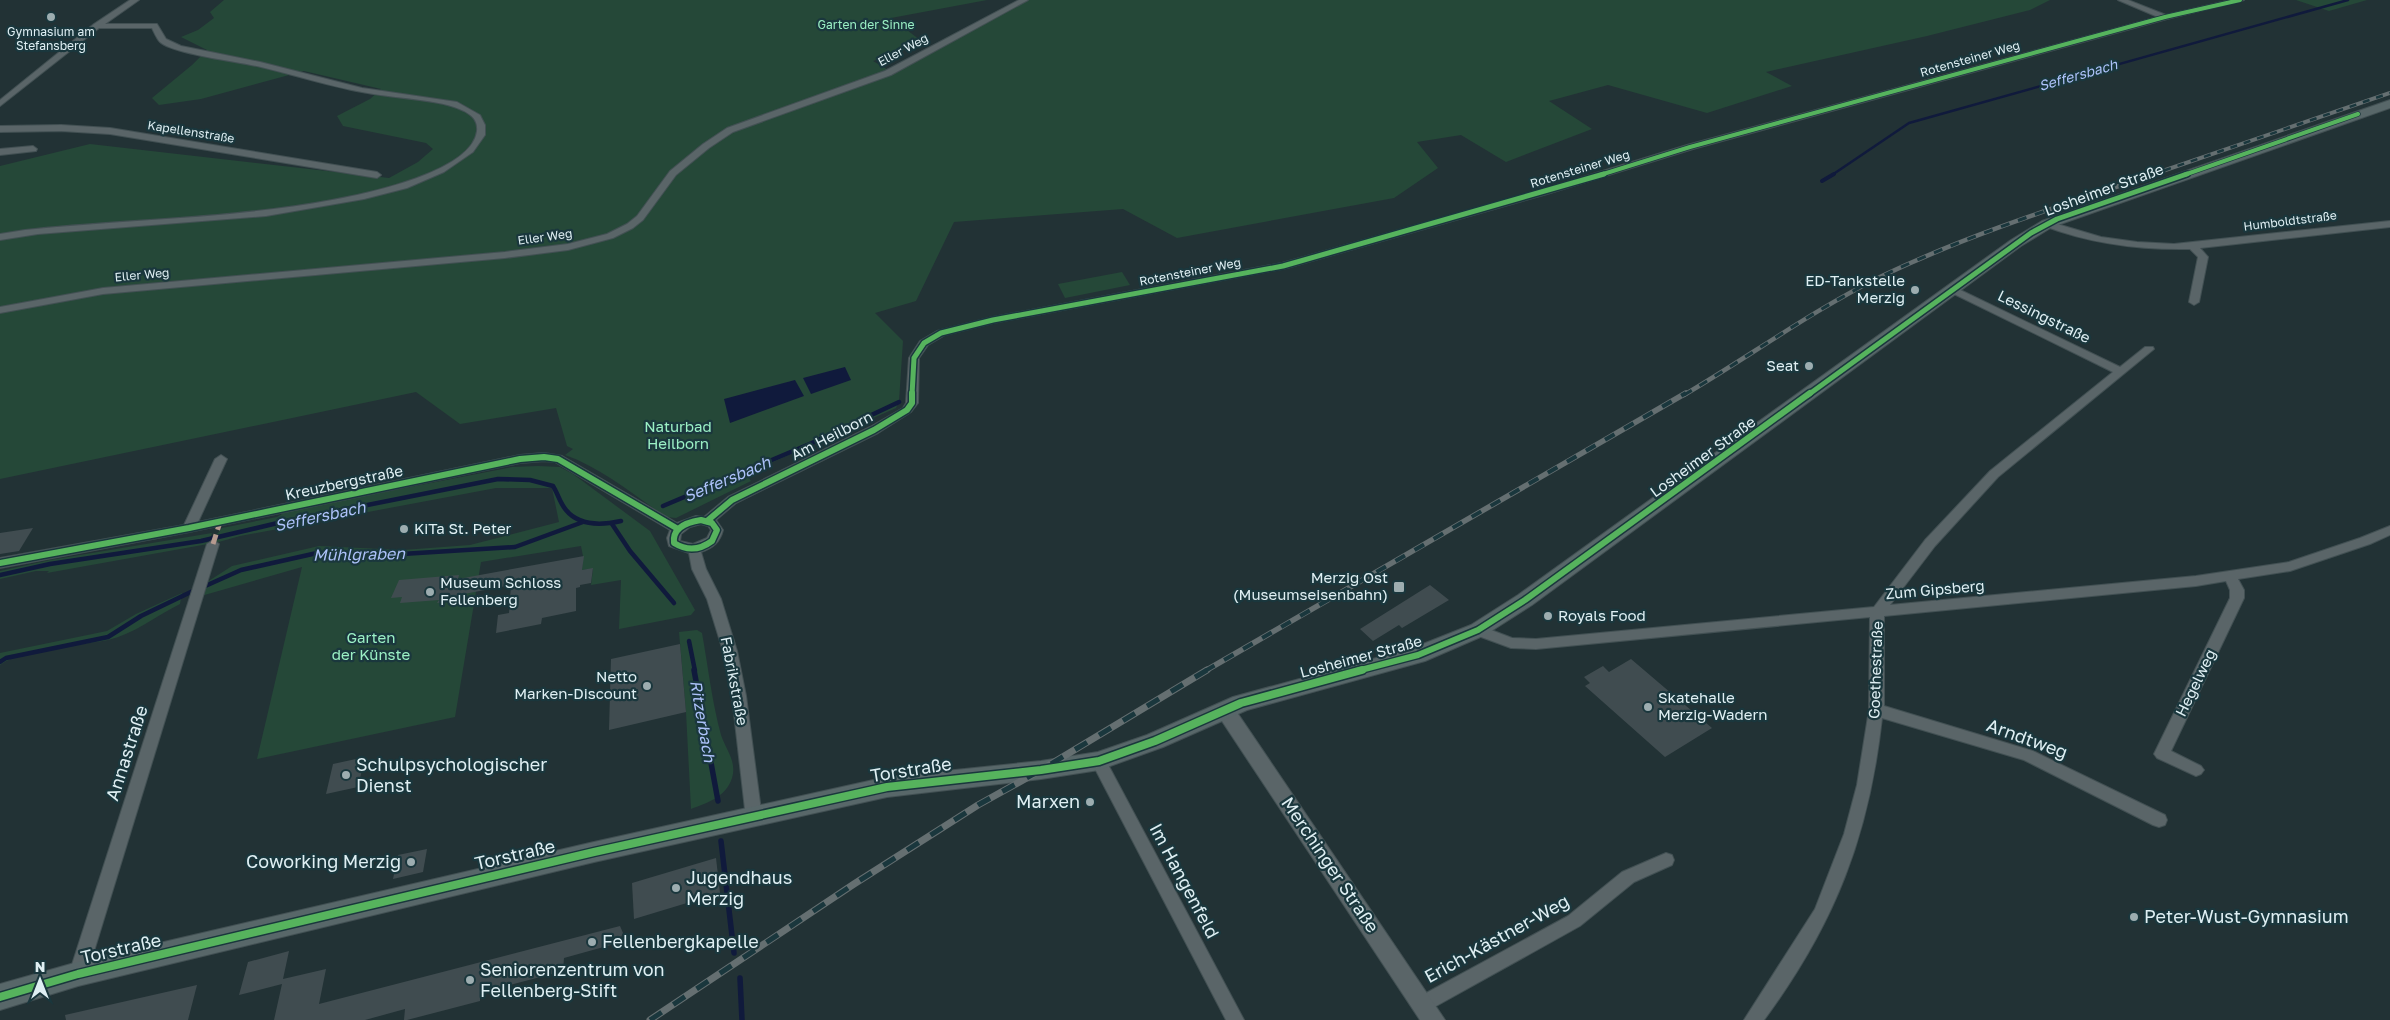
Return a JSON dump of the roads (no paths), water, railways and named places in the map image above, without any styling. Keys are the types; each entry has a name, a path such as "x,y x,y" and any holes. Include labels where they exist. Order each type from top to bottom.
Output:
{"main road":[{"name":"Losheimer Straße","path":"1041,770 1099,761 1155,741 1225,710 1295,688 1418,655 1478,630 1525,600 2046,224 2390,104"},
{"name":"Torstraße","path":"0,997 78,974 594,852 887,787 1041,770"}],"street":[{"path":"0,104 97,26 135,0"},
{"name":"Eller Weg","path":"0,310 103,291 505,255 568,247 591,242 610,236 630,226 650,207 673,173 706,146 730,130 888,73 1024,0"},
{"path":"2122,0 2165,17"},
{"name":"Rotensteiner Weg","path":"924,343 940,333 968,325 1283,266 1544,192 1690,147 2165,17 2240,0"},
{"path":"0,237 232,216 338,202 407,186 434,175 462,157 480,137 482,124 479,118 465,108 454,104 370,91 260,64 179,48 163,40 154,26 97,26"},
{"name":"Kapellenstraße","path":"0,129 61,128 110,131 377,175"},
{"path":"0,152 33,149"},
{"name":"Humboldtstraße","path":"2046,224 2096,241 2144,247 2193,246 2390,224"},
{"path":"2193,246 2203,257 2194,302"},
{"name":"Lessingstraße","path":"1954,290 2121,372"},
{"name":"Am Heilborn","path":"707,521 732,500 874,430 907,410 912,403 914,358 924,343"},
{"name":"Goethestraße","path":"1753,1020 1800,951 1826,906 1847,850 1858,810 1876,710 1878,666 1876,625 1878,611 1930,543 1994,474 2149,349"},
{"name":"Kreuzbergstraße","path":"0,563 189,528 520,459 544,457 558,459 678,529"},
{"path":"189,528 221,459"},
{"path":"707,521 716,526 717,534 710,542 694,549 684,549 674,543 674,534 678,529 688,523 707,521"},
{"name":"Zum Gipsberg","path":"1478,630 1511,643 1536,644 2230,577 2290,566 2365,541 2390,530"},
{"name":"Annastraße","path":"78,974 213,544"},
{"name":"Fabrikstraße","path":"694,549 699,569 714,599 730,651 739,696 754,818"},
{"name":"Hegelweg","path":"2196,770 2162,754 2238,598 2237,590 2230,577"},
{"name":"Merchinger Straße","path":"1225,710 1428,1012"},
{"name":"Arndtweg","path":"1876,710 2028,755 2159,820"},
{"name":"Im Hangenfeld","path":"1099,761 1230,1018"},
{"name":"Erich-Kästner-Weg","path":"1428,1012 1574,921 1628,878 1666,860"}],"water":[{"path":"845,367 851,380 811,394 803,378"},
{"path":"795,380 804,396 730,423 724,399"}],"waterway":[{"name":"Seffersbach","path":"1832,175 1909,123 2348,0"},
{"name":"Seffersbach","path":"1822,181 1834,174"},
{"name":"Seffersbach","path":"663,506 812,443 899,402"},
{"name":"Seffersbach","path":"0,575 50,564 201,541 282,522 498,479 530,480 553,486 566,510 584,522 607,523 621,521"},
{"name":"Mühlgraben","path":"203,587 241,570 317,553 402,554 515,547 583,522"},
{"name":"Ritzerbach","path":"612,524 630,551 674,603"},
{"name":"Mühlgraben","path":"0,662 6,658 108,637 141,616 195,590"},
{"name":"Ritzerbach","path":"689,641 695,671"},
{"name":"Ritzerbach","path":"694,670 718,801"},
{"name":"Ritzerbach","path":"721,841 734,953"},
{"name":"Ritzerbach","path":"740,978 742,1020"}],"railway":[{"path":"2151,175 2390,93"},
{"path":"1684,395 1806,318 1882,276 1983,233 2155,174"},
{"path":"1205,671 1686,393"},
{"path":"650,1020 854,884 978,805 1041,770 1207,670"}],"place":[{"name":"Gymnasium am Stefansberg","path":"51,17"},
{"name":"ED-Tankstelle Merzig","path":"1915,290"},
{"name":"Seat","path":"1809,366"},
{"name":"KiTa St. Peter","path":"404,529"},
{"name":"Merzig Ost (Museumseisenbahn)","path":"1399,587"},
{"name":"Museum Schloss Fellenberg","path":"430,592"},
{"name":"Royals Food","path":"1548,616"},
{"name":"Netto Marken-Discount","path":"647,686"},
{"name":"Skatehalle Merzig-Wadern","path":"1648,707"},
{"name":"Schulpsychologischer Dienst","path":"346,775"},
{"name":"Marxen","path":"1090,802"},
{"name":"Coworking Merzig","path":"411,862"},
{"name":"Jugendhaus Merzig","path":"676,888"},
{"name":"Peter-Wust-Gymnasium","path":"2134,917"},
{"name":"Fellenbergkapelle","path":"592,942"},
{"name":"Seniorenzentrum von Fellenberg-Stift","path":"470,980"}],"park label":[{"name":"Garten der Sinne","path":"866,25"},
{"name":"Naturbad Heilborn","path":"678,436"},
{"name":"Garten der Künste","path":"371,646"}]}
